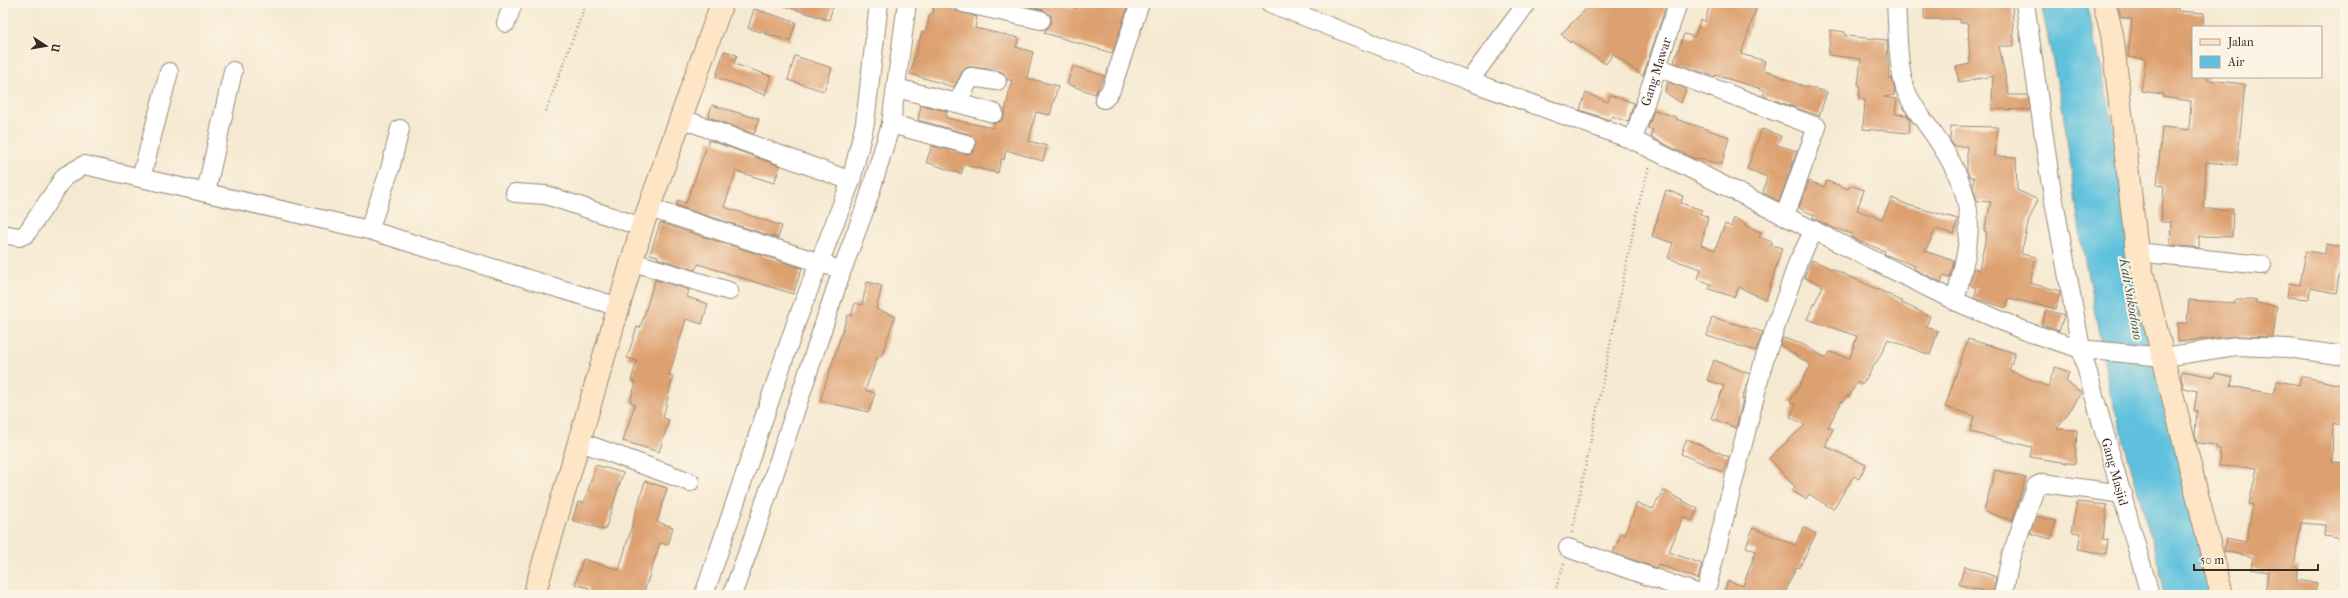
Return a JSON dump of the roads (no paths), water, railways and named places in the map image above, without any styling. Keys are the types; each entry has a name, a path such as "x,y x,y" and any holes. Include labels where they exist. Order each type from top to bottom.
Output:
{"street":[{"path":"506,23 513,3"},
{"path":"534,595 578,441 646,217 722,3"},
{"path":"704,595 797,320 830,266 854,205 851,181 865,123 879,3"},
{"path":"732,595 754,535 830,266 854,205 891,124 907,3"},
{"path":"963,3 1040,20"},
{"path":"1104,99 1111,90 1140,3"},
{"path":"1270,3 1469,81 1633,140 1955,302 2026,331 2086,350 2162,357 2236,346 2288,348 2345,356"},
{"path":"1469,81 1527,3"},
{"name":"Gang Mawar","path":"1633,140 1678,3"},
{"path":"1896,3 1900,55 1905,87 1912,103 1955,166 1970,214 1968,248 1955,302"},
{"name":"Gang Masjid","path":"2024,3 2050,179 2086,350 2150,595"},
{"path":"2104,3 2112,34 2137,252 2222,595"},
{"path":"1656,67 1815,126 1818,130 1784,215"},
{"path":"206,192 232,71"},
{"path":"140,178 169,72"},
{"path":"957,102 972,77 997,80"},
{"path":"896,88 957,102 994,113"},
{"path":"680,118 851,181"},
{"path":"891,124 966,144"},
{"path":"369,230 390,169 400,129"},
{"path":"3,234 19,238 26,234 65,176 73,169 84,166 206,192 369,230 619,307"},
{"path":"516,193 546,195 646,217 830,266"},
{"path":"1568,548 1703,595 1764,360 1798,262 1814,230"},
{"path":"2137,252 2262,265"},
{"path":"632,262 729,292"},
{"path":"578,441 690,482"},
{"path":"2003,595 2011,556 2036,486 2043,483 2123,494"}],"water":[{"name":"Kali Sukodono","path":"2041,3 2087,3 2214,595 2164,595 2155,552 2110,392 2081,239 2063,111"}]}
